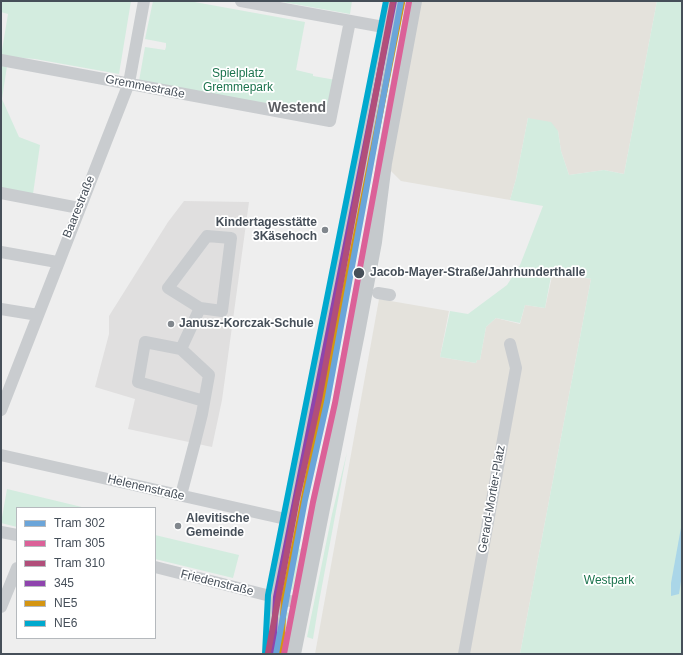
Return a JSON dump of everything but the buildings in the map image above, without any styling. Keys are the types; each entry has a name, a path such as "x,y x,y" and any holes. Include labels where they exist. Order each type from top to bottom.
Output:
{"main road":[{"path":"273,654 276,597 290,520 394,1"},
{"path":"293,654 360,318 374,242 387,147 414,1"}],"street":[{"name":"Baarestraße","path":"1,410 57,262 129,83 144,1"},
{"path":"241,1 389,28"},
{"name":"Gremmestraße","path":"1,60 330,121 350,21"},
{"path":"1,193 79,208"},
{"path":"207,236 232,238 222,311 200,308 168,288 207,236"},
{"path":"1,252 57,262"},
{"path":"181,349 200,308"},
{"path":"1,309 38,315"},
{"path":"181,495 194,447 204,401 209,375 181,349 145,342 138,382 204,401"},
{"name":"Gerard-Mortier-Platz","path":"464,654 516,368 510,344"},
{"name":"Helenenstraße","path":"1,455 290,520"},
{"path":"1,532 16,535"},
{"name":"Friedenstraße","path":"156,568 302,604"},
{"path":"1,607 16,570"}],"shaded area":[{"path":"419,1 657,1 624,174 604,170 569,175 561,151 558,131 528,118 516,179 510,200 401,181 389,169"},
{"name":"Janusz-Korczak-Schule","path":"184,201 249,202 222,400 212,447 128,429 135,399 95,387 109,334 109,316 168,222"},
{"path":"553,272 591,279 520,654 315,654 379,299 449,311 440,357 476,363 477,360 480,360 486,327 496,318 520,324 525,305 545,308"}],"green space":[{"path":"1,1 131,1 119,74 35,59 1,56 8,14 1,12"},
{"name":"Spielplatz Gremmepark","path":"153,1 189,1 305,22 296,70 313,74 313,76 336,80 329,118 139,81 145,47 165,50 166,47 166,43 145,39"},
{"path":"277,1 352,1 350,14"},
{"name":"Westpark","path":"657,1 682,1 682,654 520,654 591,279 552,271 545,308 525,305 520,323 496,318 486,327 480,360 477,360 476,363 440,357 450,311 468,314 507,285 520,265 543,206 510,200 516,179 528,118 551,122 558,131 561,151 569,175 604,170 624,174"},
{"path":"1,65 7,66 2,99 19,137 40,145 33,194 1,188"},
{"path":"347,452 313,639 307,637 332,514"},
{"path":"7,489 82,507 16,507 16,527 1,523"},
{"path":"156,535 239,555 233,578 156,559"},
{"path":"291,547 306,550 299,587 292,590 286,587"},
{"path":"287,612 294,618 287,654 281,654 280,621 281,616"}],"water":[{"path":"682,522 682,575 679,594 671,596 671,583"}],"tram line":[{"name":"310","path":"268,653 297,499 319,400 393,1"},
{"name":"302","path":"276,654 305,500 327,402 401,1"},
{"name":"305","path":"284,654 313,502 335,403 409,2"}],"transit line":[{"name":"NE6","path":"265,654 268,595 386,1"},
{"name":"345","path":"273,654 276,597 394,1"},
{"name":"NE5","path":"281,654 284,598 402,3"}],"place":[{"name":"Kindertagesstätte 3Käsehoch","path":"325,230"},
{"name":"Jacob-Mayer-Straße/Jahrhunderthalle","path":"359,273"},
{"name":"Janusz-Korczak-Schule","path":"171,324"},
{"name":"Alevitische Gemeinde","path":"178,526"}],"district":[{"name":"Westend","path":"297,108"}]}
